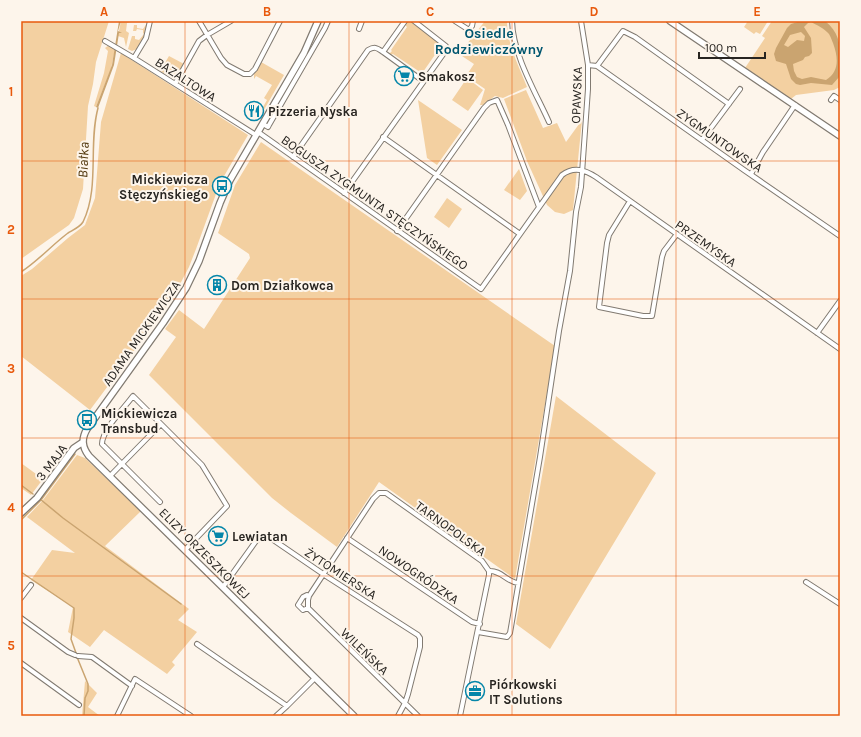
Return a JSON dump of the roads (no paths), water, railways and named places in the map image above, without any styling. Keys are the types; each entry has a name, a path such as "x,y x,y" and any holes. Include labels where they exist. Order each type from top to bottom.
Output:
{"street":[{"path":"134,58 148,33 150,21"},
{"path":"199,21 221,58 227,65 244,74 250,74 255,69 280,21"},
{"path":"175,84 199,41 231,21"},
{"name":"ADAMA MICKIEWICZA","path":"263,124 268,127 328,21"},
{"path":"359,29 362,21"},
{"path":"383,52 405,21"},
{"path":"344,193 444,53 446,46 414,21"},
{"path":"455,21 467,29 471,29 473,21"},
{"name":"OPAWSKA","path":"512,21 515,40 520,56 549,122"},
{"name":"OPAWSKA","path":"478,632 507,637 510,633 540,456 559,331 570,271 576,212 583,170 588,65 586,43 581,21"},
{"path":"670,21 840,136"},
{"name":"ADAMA MICKIEWICZA","path":"82,442 87,429 167,318 186,288 199,261 228,185 304,53 318,23 325,28"},
{"path":"597,66 623,31 635,37 729,104"},
{"name":"BAZALTOWA","path":"105,41 257,134"},
{"path":"293,157 368,50 372,47 375,47 383,52 423,82"},
{"name":"ZYGMUNTOWSKA","path":"588,65 597,66 840,236"},
{"path":"702,140 740,89"},
{"path":"831,100 834,96 840,100"},
{"path":"397,231 484,108 489,103 497,100 539,207"},
{"path":"751,174 763,152 795,105"},
{"name":"BOGUSZA ZYGMUNTA STĘCZYŃSKIEGO","path":"257,134 293,157 481,289 520,234"},
{"path":"383,137 520,234 562,175 570,170 583,170"},
{"name":"PRZEMYSKA","path":"583,170 596,177 840,349"},
{"path":"630,201 609,235 599,307 644,316 652,316 662,257 664,251 677,234"},
{"path":"817,333 840,301"},
{"path":"160,502 101,442 107,430 133,396 202,465 227,506 185,550"},
{"path":"110,476 161,424"},
{"name":"ELIZY ORZESZKOWEJ","path":"82,442 86,452 354,716"},
{"name":"3 MAJA","path":"21,513 37,498 74,448 82,442"},
{"name":"TARNOPOLSKA","path":"347,538 372,499 381,492 388,494 482,561 489,571 499,572 513,583 518,583"},
{"name":"ŻYTOMIERSKA","path":"223,587 256,541 265,536 271,538 323,574 406,627 420,638 420,647 405,703"},
{"path":"308,608 309,596 347,538"},
{"name":"NOWOGRÓDZKA","path":"347,538 472,622 480,624"},
{"path":"460,716 480,624 489,571"},
{"path":"806,582 840,604"},
{"path":"21,598 31,585"},
{"name":"WILEŃSKA","path":"309,596 307,595 303,597 298,605 303,610 308,608 418,716"},
{"path":"21,618 72,655 92,657 132,686"},
{"path":"197,644 287,706"},
{"path":"21,663 79,705"},
{"path":"276,716 315,678"},
{"path":"117,716 135,679 191,716"},
{"path":"398,716 405,703"}],"waterway":[{"name":"Białka","path":"21,272 83,222 88,209 93,180 94,136 98,108"},
{"path":"21,520 41,500 75,454"},
{"path":"21,485 33,494"},
{"path":"40,499 63,518 181,604"},
{"path":"21,572 74,608 71,639 76,653"},
{"path":"77,657 88,684 88,691 85,698 84,716"}],"place":[{"name":"Smakosz","path":"404,76"},
{"name":"Pizzeria Nyska","path":"254,111"},
{"name":"Mickiewicza Stęczyńskiego","path":"222,186"},
{"name":"Dom Działkowca","path":"217,285"},
{"name":"Mickiewicza Transbud","path":"87,420"},
{"name":"Lewiatan","path":"218,536"},
{"name":"Piórkowski IT Solutions","path":"475,691"}],"district":[{"name":"Osiedle Rodziewiczówny","path":"489,42"}]}
